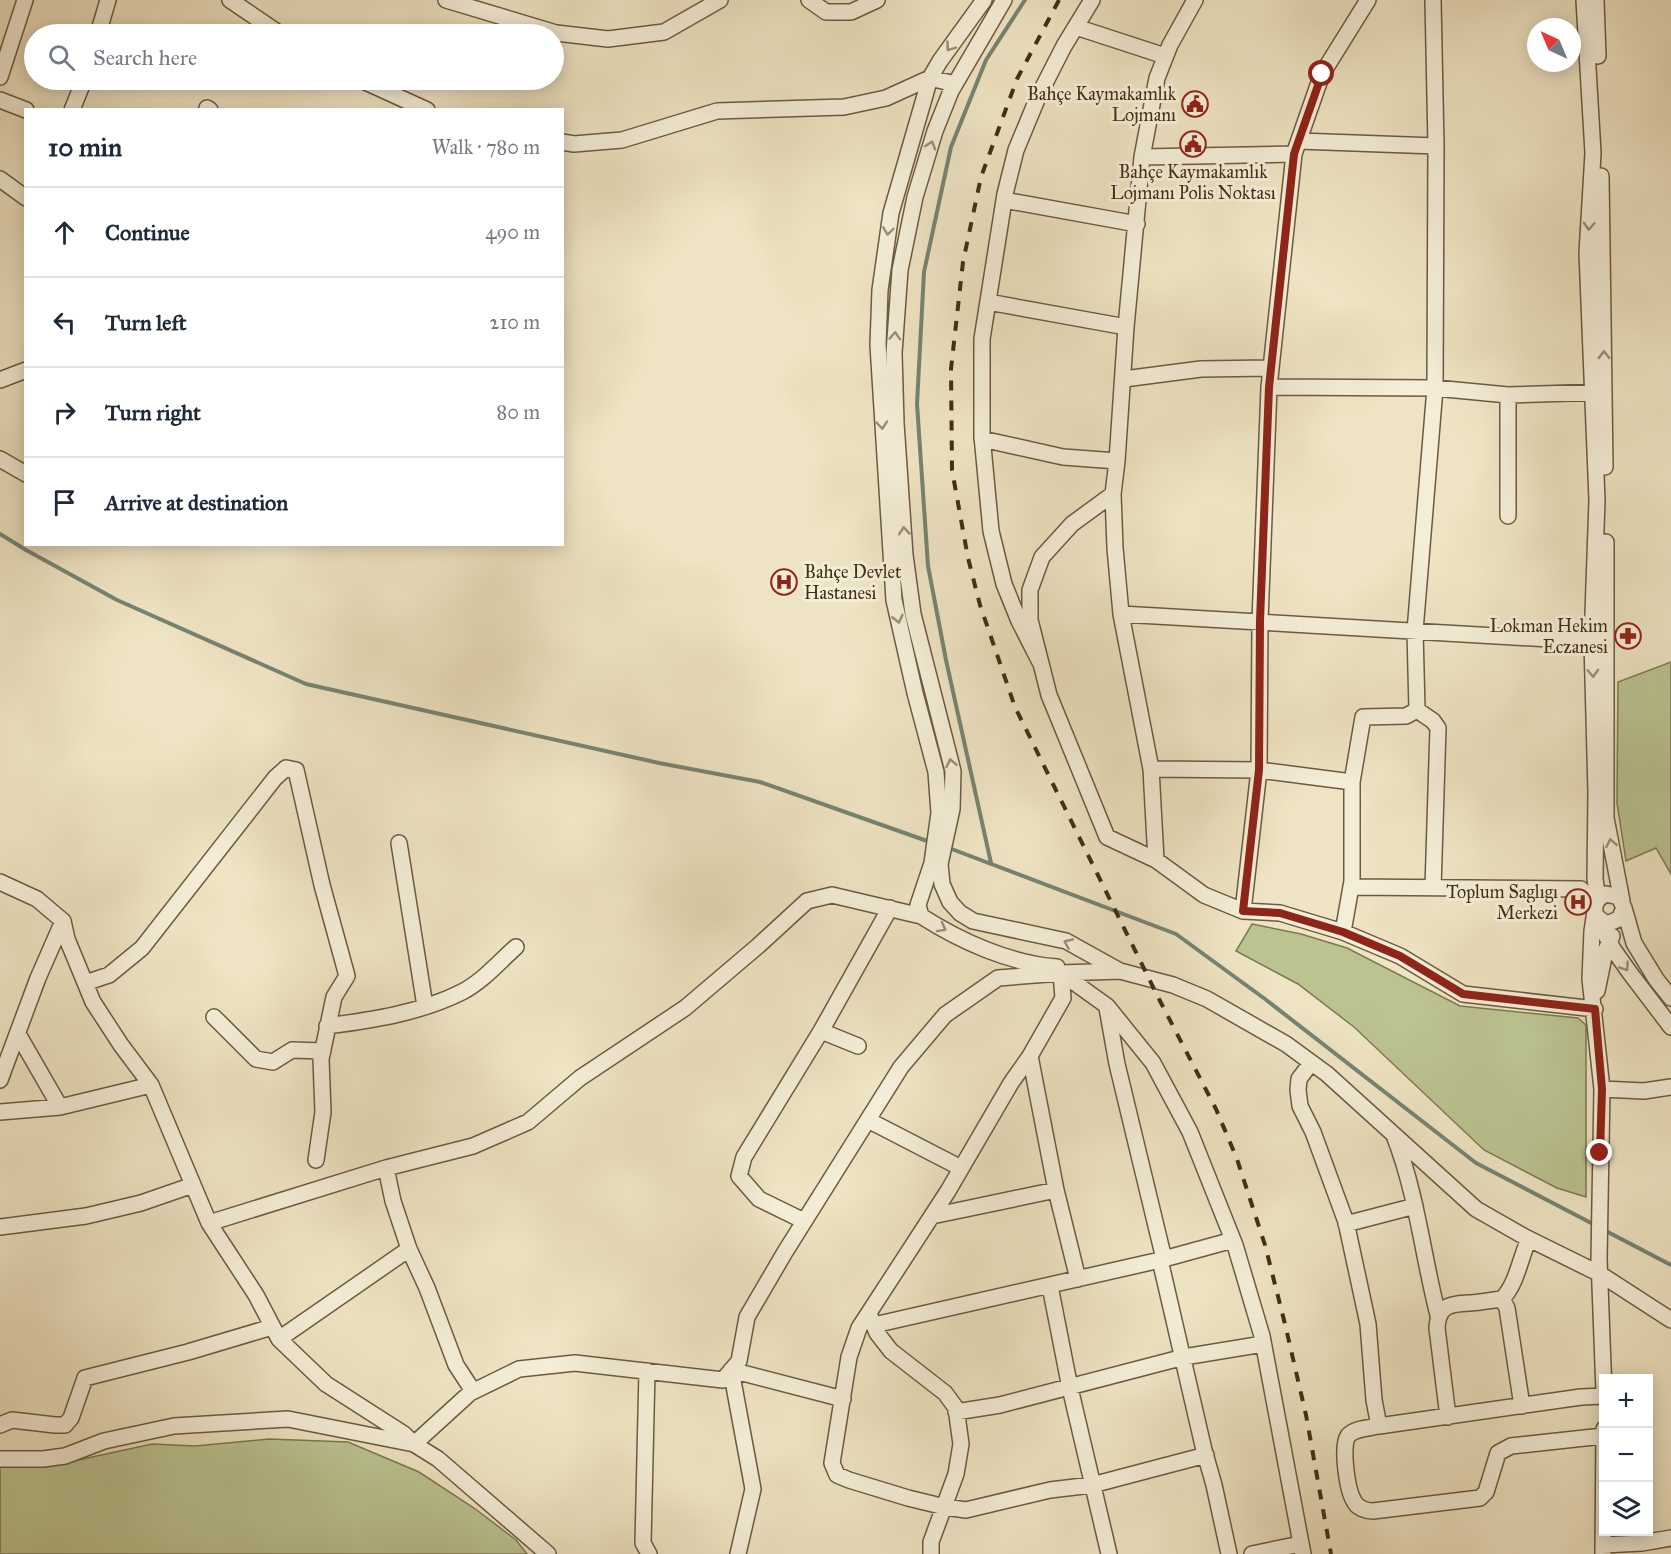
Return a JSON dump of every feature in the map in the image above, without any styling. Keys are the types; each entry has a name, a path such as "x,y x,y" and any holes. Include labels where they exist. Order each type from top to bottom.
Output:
{"street":[{"path":"0,77 25,0"},
{"path":"101,24 108,0"},
{"path":"230,0 265,24"},
{"path":"446,0 526,24"},
{"path":"564,34 608,39 664,32 720,0"},
{"path":"809,0 826,12 852,12 877,0"},
{"path":"921,916 918,904 936,862 944,817 936,772 894,600 889,495 881,416 878,345 880,290 891,213 930,78 984,0"},
{"path":"944,817 952,809 953,771 913,614 905,555 896,423 894,353 900,270 915,197 935,131 955,84 1004,0"},
{"path":"1041,664 1019,621 1004,584 991,531 982,439 982,339 1004,200 1016,150 1038,97 1092,0"},
{"path":"1156,860 1151,769 1121,614 1113,494 1142,157 1157,78 1165,56 1195,0"},
{"path":"1243,911 1259,770 1260,621 1270,368 1297,148 1322,74 1368,0"},
{"path":"1417,710 1415,631 1435,388 1436,146 1433,0"},
{"path":"1584,0 1593,153 1598,392 1596,907 1592,931 1590,979 1602,1089 1600,1266 1603,1374"},
{"path":"1595,253 1596,0"},
{"path":"1076,27 1165,56"},
{"path":"564,142 574,144 622,140 717,111 844,107 886,98 930,78 955,84"},
{"path":"73,108 80,90"},
{"path":"383,90 423,108"},
{"path":"0,100 24,109"},
{"path":"1142,157 1297,148 1436,146"},
{"path":"0,179 24,197"},
{"path":"1004,200 1137,224"},
{"path":"988,302 1126,327"},
{"path":"1124,379 1201,369 1270,368"},
{"path":"0,380 24,371"},
{"path":"1269,387 1435,388 1508,395 1598,392"},
{"path":"1508,395 1508,516"},
{"path":"982,439 1063,457 1117,461"},
{"path":"0,459 24,473"},
{"path":"1113,494 1072,524 1042,557 1030,590 1030,620 1049,695 1107,837 1156,860 1204,894 1243,911 1280,913 1343,932 1400,956 1463,994 1595,1009"},
{"path":"1121,614 1598,642"},
{"path":"1595,1009 1600,975 1622,909 1606,818 1598,642"},
{"path":"1343,932 1351,887 1352,782 1363,717 1406,716 1417,710"},
{"path":"1417,710 1433,721 1438,728 1433,888"},
{"path":"85,983 109,975 142,948 275,778 286,768 296,770 318,869 347,976 334,997 321,1059 323,1112 316,1160"},
{"path":"1151,769 1259,770 1352,782"},
{"path":"399,843 425,1006"},
{"path":"936,862 950,902 960,913 973,921 1066,941 1120,970"},
{"path":"0,882 37,899 63,921 67,939 93,1002 151,1085 209,1223 256,1296 275,1333 326,1384 404,1434 414,1444 438,1459 548,1554"},
{"path":"1351,887 1581,889 1596,907 1614,949 1671,1027"},
{"path":"1596,907 1606,894 1616,895 1634,943 1656,979 1671,998"},
{"path":"209,1223 386,1167 473,1146 528,1122 580,1078 685,1008 807,901 832,895 921,916 972,944 1040,965 1120,970 1173,985 1207,999 1286,1044 1327,1074 1476,1209 1529,1239 1600,1266 1671,1320"},
{"path":"1596,907 1600,920 1609,923 1622,909"},
{"path":"804,1221 759,1199 739,1176 744,1157 821,1031 890,908"},
{"path":"0,1080 3,1062 18,1034 38,978 63,921"},
{"path":"327,1026 380,1019 462,992 482,979 516,947"},
{"path":"414,1444 473,1391 519,1369 575,1363 723,1380 739,1361 747,1317 804,1221 901,1067 945,1015 998,978 1120,970"},
{"path":"1061,973 1107,1006 1153,1063 1185,1122 1233,1240 1263,1344 1301,1549 1251,1554"},
{"path":"1061,973 1063,998 1030,1056 1011,1083 871,1319 859,1328 849,1357 832,1463 837,1474 849,1480 908,1498 966,1510 1050,1491 1092,1485 1206,1455"},
{"path":"1107,1006 1117,1064 1229,1554"},
{"path":"214,1017 256,1059 273,1062 292,1050 323,1051"},
{"path":"821,1031 858,1046"},
{"path":"18,1034 60,1107"},
{"path":"1030,1056 1056,1190 1078,1279"},
{"path":"1311,1063 1299,1080 1300,1106 1313,1132 1346,1224 1368,1323 1374,1400 1379,1426"},
{"path":"0,1112 60,1107 151,1085"},
{"path":"1602,1089 1644,1091 1671,1087"},
{"path":"868,1119 962,1168"},
{"path":"1394,1134 1415,1206 1438,1315 1437,1328 1448,1417"},
{"path":"386,1167 393,1201 410,1249 456,1365 473,1391"},
{"path":"0,1227 86,1216 141,1203 194,1185"},
{"path":"932,1216 1056,1190"},
{"path":"1346,1224 1415,1206"},
{"path":"1438,1315 1444,1308 1454,1304 1502,1299 1514,1279 1529,1239"},
{"path":"871,1319 1050,1286 1162,1260 1233,1240"},
{"path":"0,1425 12,1420 64,1425 71,1418 85,1378 275,1333 410,1249"},
{"path":"1050,1286 1070,1386 1109,1554"},
{"path":"1502,1299 1507,1308 1522,1406"},
{"path":"871,1319 877,1333 891,1351 945,1393 956,1408 961,1444 956,1474 932,1542 930,1554"},
{"path":"956,1412 1000,1404 1184,1357 1263,1344"},
{"path":"731,1370 843,1400"},
{"path":"731,1370 753,1489 738,1554"},
{"path":"647,1371 644,1543 649,1554"},
{"path":"1599,1394 1355,1431 1349,1434 1344,1451 1350,1492 1354,1503 1366,1511 1480,1498 1486,1492 1498,1453 1511,1446 1599,1437"},
{"path":"0,1459 43,1460 65,1456 104,1441 174,1426 288,1419 414,1444"},
{"path":"1604,1482 1603,1550 1671,1538"}],"green space":[{"path":"1671,662 1671,874 1656,848 1626,861 1617,803 1618,682"},
{"path":"1252,924 1301,934 1347,948 1460,1006 1578,1018 1586,1025 1586,1197 1557,1188 1484,1150 1354,1027 1298,984 1236,951"},
{"path":"269,1439 348,1442 419,1472 474,1508 516,1540 527,1554 0,1554 0,1467 46,1467 152,1444 195,1446"}],"waterway":[{"path":"991,863 946,660 928,566 917,404 924,272 951,147 986,60 1025,0"},
{"path":"0,534 117,600 306,684 659,763 760,782 930,842"},
{"path":"949,848 1176,934 1265,999 1476,1163 1595,1225"},
{"path":"1604,1230 1671,1265"}],"railway":[{"path":"1059,0 1017,79 981,177 963,262 951,369 952,470 968,558 980,605 1015,707 1216,1109 1237,1159 1265,1245 1285,1324 1306,1415 1331,1554"}],"place":[{"name":"Bahçe Kaymakamlık Lojmanı","path":"1195,104"},
{"name":"Bahçe Kaymakamlık Lojmanı Polis Noktası","path":"1193,144"},
{"name":"Bahçe Devlet Hastanesi","path":"784,582"},
{"name":"Lokman Hekim Eczanesi","path":"1628,636"},
{"name":"Toplum Saglıgı Merkezi","path":"1578,902"}],"route":[{"path":"1322,74 1294,154 1269,387 1260,621 1259,770 1243,911 1280,913 1343,932 1400,956 1463,994 1595,1009 1602,1089 1600,1153"}]}
